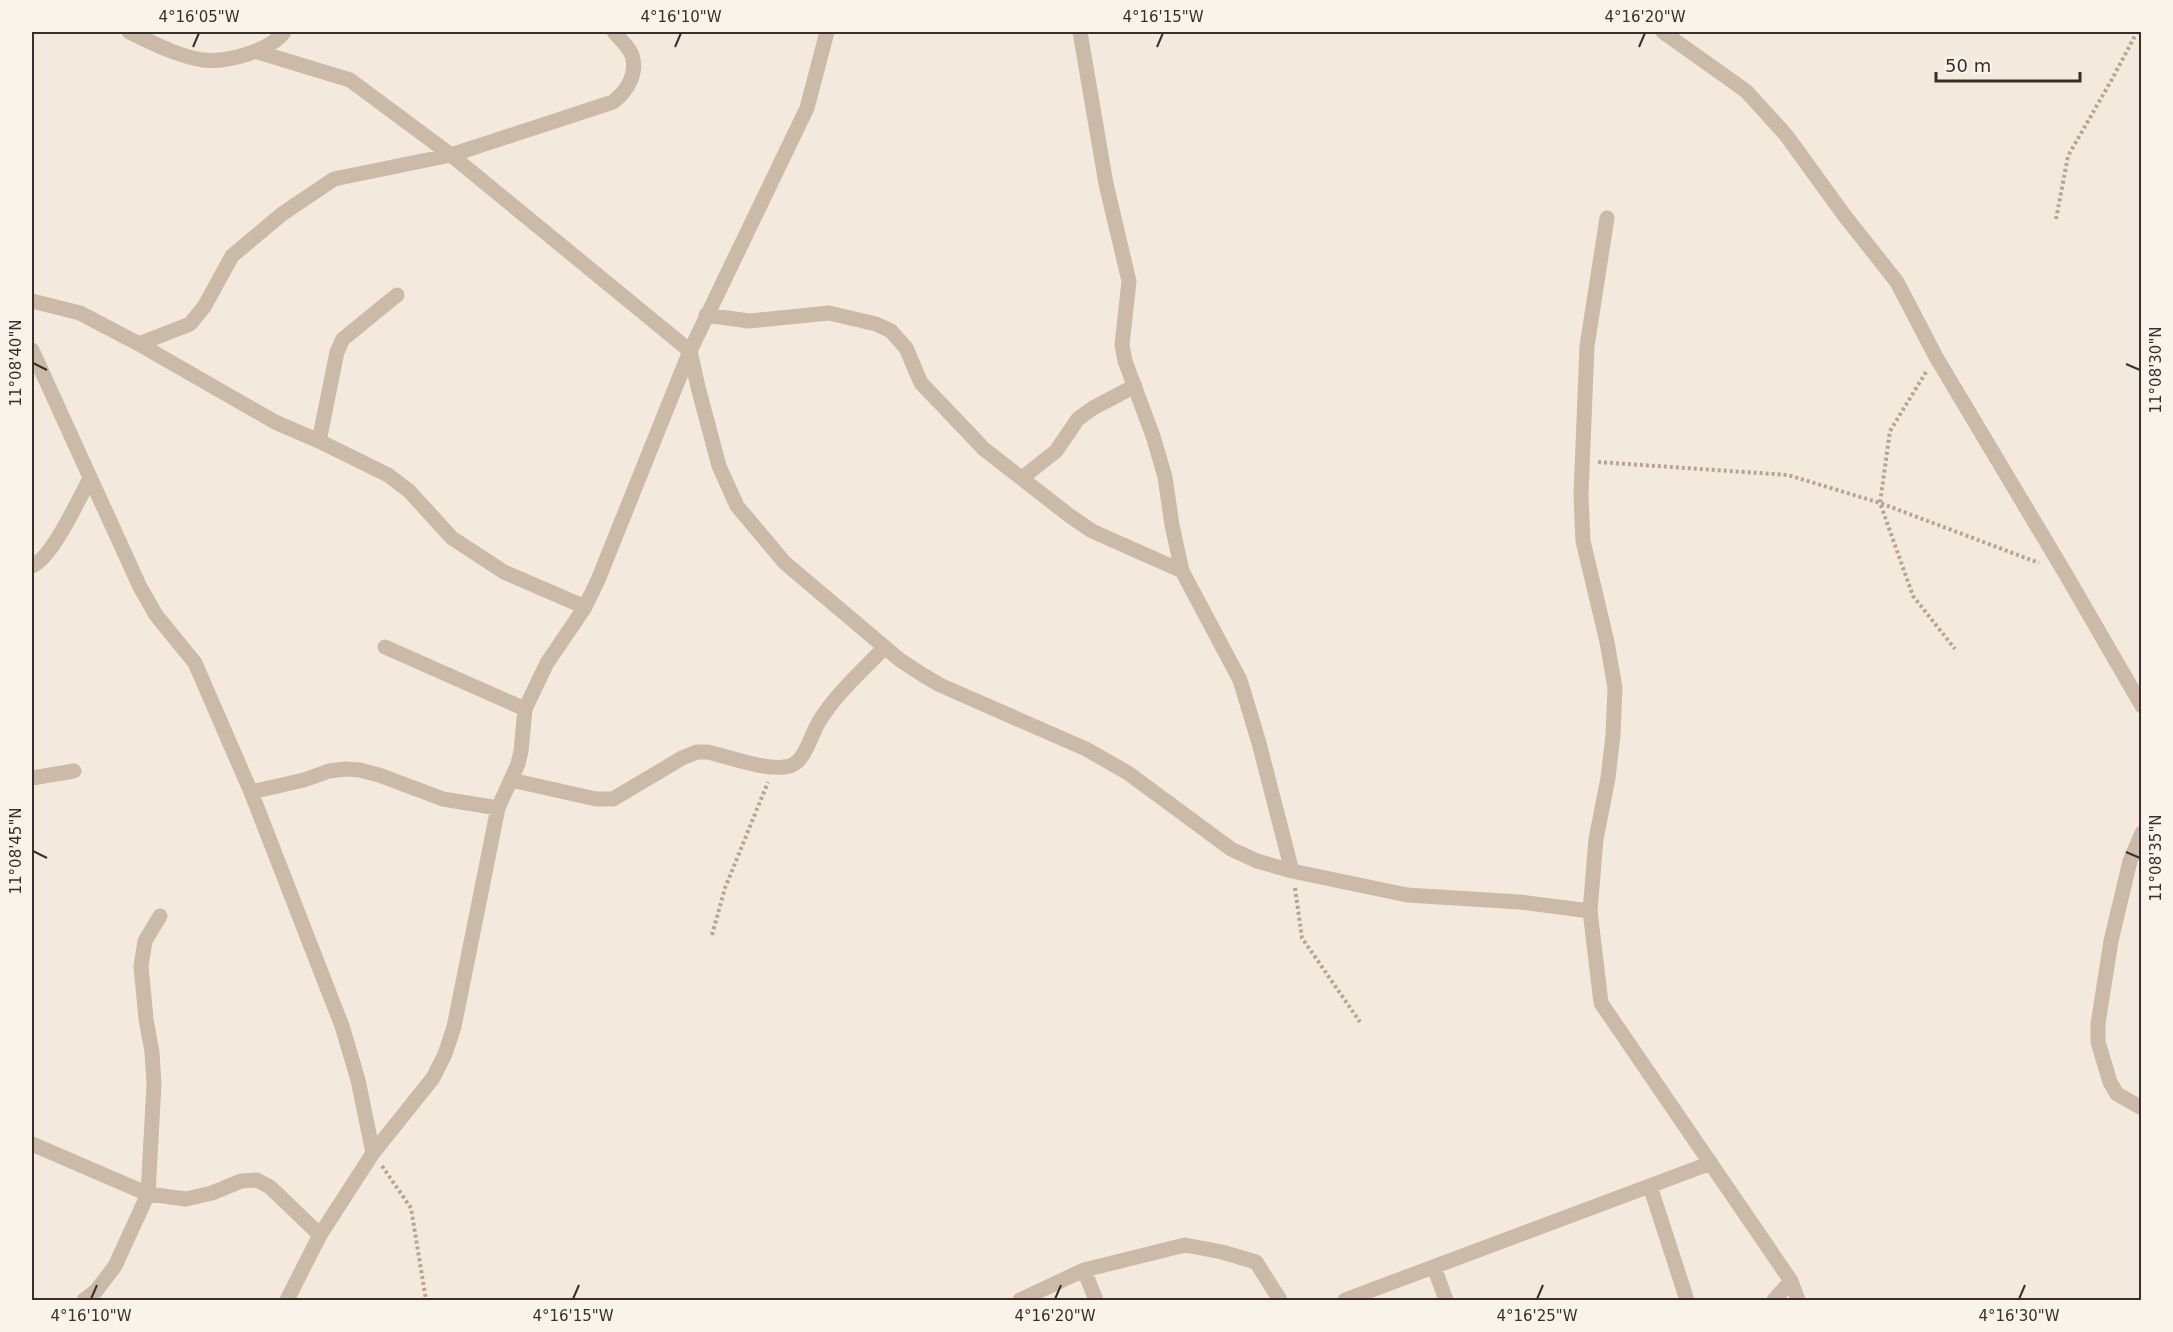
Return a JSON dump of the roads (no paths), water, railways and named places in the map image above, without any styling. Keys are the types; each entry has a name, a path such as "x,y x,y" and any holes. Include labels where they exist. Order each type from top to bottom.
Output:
{"street":[{"path":"129,32 169,51 204,60 258,52 350,80 451,155 690,351 719,466 736,506 785,563 900,660 940,685 1086,749 1120,768 1231,849 1257,861 1292,871 1407,895 1520,902 1590,911"},
{"path":"258,52 284,32"},
{"path":"139,344 190,324 204,307 232,256 282,214 334,179 451,155 614,102 626,91 634,72 632,54 614,32"},
{"path":"287,1300 320,1235 374,1153 433,1078 445,1054 454,1027 498,808 521,750 525,710 547,663 585,607 616,540 690,351 807,108 827,32"},
{"path":"1080,32 1106,184 1128,272 1129,289 1122,345 1125,362 1166,477 1172,525 1182,571 1240,680 1292,871"},
{"path":"1664,32 1746,91 1786,135 1844,215 1897,282 1936,357 2066,573 2142,706"},
{"path":"1607,218 1587,346 1581,495 1583,541 1607,642 1615,688 1613,735 1608,778 1596,839 1590,911 1601,1003 1791,1281 1798,1300"},
{"path":"320,441 337,352 343,339 397,295"},
{"path":"32,301 80,313 275,422 388,474 409,491 452,538 504,572 585,607"},
{"path":"706,315 749,321 829,313 876,324 891,331 906,348 921,382 940,405 984,449 1092,531 1182,571"},
{"path":"32,350 140,587 156,615 195,663 251,792 342,1026 358,1080 374,1153"},
{"path":"1022,478 1056,451 1078,419 1093,408 1135,386"},
{"path":"32,566 50,550 90,478"},
{"path":"385,647 525,710"},
{"path":"511,780 605,800 622,795 682,758 697,752 708,752 774,768 789,766 799,760 825,713 885,647"},
{"path":"251,792 304,780 329,771 345,769 379,775 443,799 498,808"},
{"path":"32,778 74,771"},
{"path":"2142,833 2130,861 2111,941 2098,1024 2098,1042 2110,1082 2117,1094 2142,1108"},
{"path":"84,1300 96,1291 115,1266 148,1194 154,1084 141,966 145,941 160,916"},
{"path":"32,1144 148,1194 186,1198 212,1193 241,1181 257,1180 270,1187 320,1235"},
{"path":"1345,1300 1711,1163"},
{"path":"1650,1186 1687,1300"},
{"path":"1020,1300 1084,1270 1185,1245 1222,1252 1256,1262 1280,1300"},
{"path":"1434,1267 1446,1300"},
{"path":"1084,1270 1096,1300"},
{"path":"1774,1300 1791,1281"}]}
